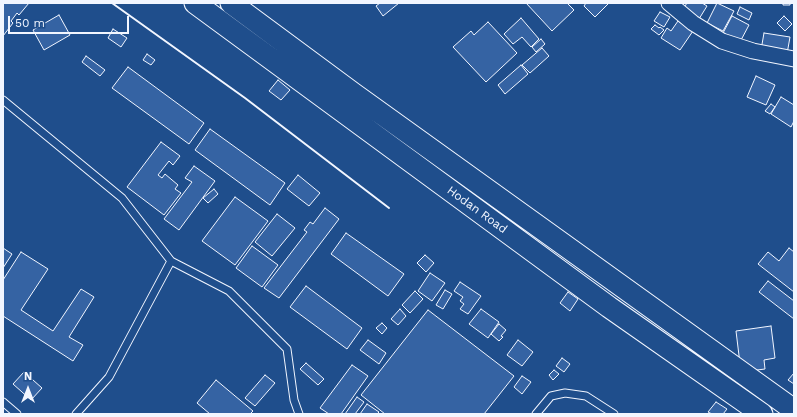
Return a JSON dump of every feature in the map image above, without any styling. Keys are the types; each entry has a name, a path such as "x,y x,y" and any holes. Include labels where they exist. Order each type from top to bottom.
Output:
{"main road":[{"name":"Hodan Road","path":"195,3 609,306 762,414"},
{"name":"Hodan Road","path":"231,3 354,94 794,410"}],"street":[{"path":"669,3 693,23 722,41 752,51 794,59"}],"lane":[{"path":"3,100 122,198 171,261 229,291 287,349 294,400 299,414"},
{"path":"76,414 109,377 171,261"},
{"path":"536,414 551,396 565,393 586,396 614,414"},
{"path":"3,402 17,414"}],"building":[{"path":"3,3 29,3 19,15 17,13 11,21 13,23 3,36 4,4"},
{"path":"380,3 399,3 383,16 376,6"},
{"path":"526,3 567,3 574,10 552,31"},
{"path":"586,3 609,3 595,17 584,6"},
{"path":"687,3 702,3 707,6 699,19 683,9"},
{"path":"717,3 734,11 723,31 707,23"},
{"path":"783,3 790,3 790,5 783,5"},
{"path":"740,7 752,13 749,20 737,14"},
{"path":"660,12 670,17 664,27 654,21"},
{"path":"59,15 70,35 44,50 33,30"},
{"path":"732,16 749,25 740,42 723,33"},
{"path":"784,16 792,24 785,31 777,23"},
{"path":"521,18 539,39 531,47 522,37 513,44 504,34"},
{"path":"678,21 693,31 680,50 661,38 667,28 671,31"},
{"path":"488,22 517,53 486,82 453,47 471,31 474,35"},
{"path":"655,25 664,30 659,35 651,29"},
{"path":"113,29 127,38 121,47 108,38"},
{"path":"764,33 790,37 787,54 761,50"},
{"path":"541,39 545,44 536,52 532,47"},
{"path":"542,48 549,56 530,73 522,65"},
{"path":"147,54 155,60 151,65 143,60"},
{"path":"86,56 105,70 100,76 82,62"},
{"path":"521,65 528,74 505,94 498,85"},
{"path":"128,67 204,123 189,144 112,88"},
{"path":"756,76 775,85 766,105 747,97"},
{"path":"278,80 290,90 281,100 269,91"},
{"path":"781,97 794,105 794,121 791,127 771,114"},
{"path":"771,104 775,107 770,114 765,111"},
{"path":"210,129 285,183 270,205 195,150"},
{"path":"161,142 180,156 173,165 169,161 158,175 162,178 165,174 178,185 175,189 181,193 164,215 127,187"},
{"path":"194,166 215,181 179,230 164,219 192,182 185,178"},
{"path":"298,175 320,193 309,206 287,189"},
{"path":"214,189 218,194 208,203 203,198"},
{"path":"235,197 268,221 235,265 202,241"},
{"path":"325,208 339,219 279,298 264,288 307,232 304,230 310,222 313,224"},
{"path":"277,214 295,228 272,256 255,242"},
{"path":"346,233 404,274 388,296 331,254"},
{"path":"252,246 278,265 262,287 236,268"},
{"path":"3,248 12,254 3,268"},
{"path":"789,248 794,252 794,292 758,264 768,252 779,261"},
{"path":"21,252 48,269 21,310 53,331 81,289 94,297 69,337 83,345 73,361 3,316 3,280"},
{"path":"425,255 434,263 426,272 417,263"},
{"path":"430,273 445,283 432,301 418,291"},
{"path":"768,281 794,301 794,319 759,292"},
{"path":"460,282 481,296 468,314 460,309 464,304 460,301 463,297 454,291"},
{"path":"306,286 362,328 347,349 290,307"},
{"path":"445,290 452,294 443,309 436,305"},
{"path":"415,291 423,299 410,313 402,305"},
{"path":"568,292 578,299 570,311 560,303"},
{"path":"400,309 406,316 398,325 391,319"},
{"path":"481,309 499,322 488,338 469,324"},
{"path":"428,310 514,376 484,414 385,414 361,395"},
{"path":"382,323 387,328 382,334 376,328"},
{"path":"499,324 506,330 501,336 503,337 499,341 491,334"},
{"path":"771,326 775,358 764,360 765,369 741,372 736,331"},
{"path":"368,340 386,353 379,364 360,350"},
{"path":"518,340 533,352 522,366 507,355"},
{"path":"562,358 570,364 564,372 556,366"},
{"path":"306,363 324,379 318,385 300,369"},
{"path":"352,365 368,376 341,414 329,414 320,408"},
{"path":"554,370 559,374 553,380 549,375"},
{"path":"24,372 42,388 31,400 13,384"},
{"path":"794,373 794,384 788,380"},
{"path":"265,375 275,383 255,406 245,398"},
{"path":"522,376 531,382 522,394 514,387"},
{"path":"216,380 253,411 250,414 210,414 197,403"},
{"path":"357,397 364,402 355,414 345,414"},
{"path":"716,402 727,409 723,414 712,414 708,412"},
{"path":"367,404 379,412 377,414 360,414"}],"wall":[{"path":"112,3 245,98 389,208"}]}
